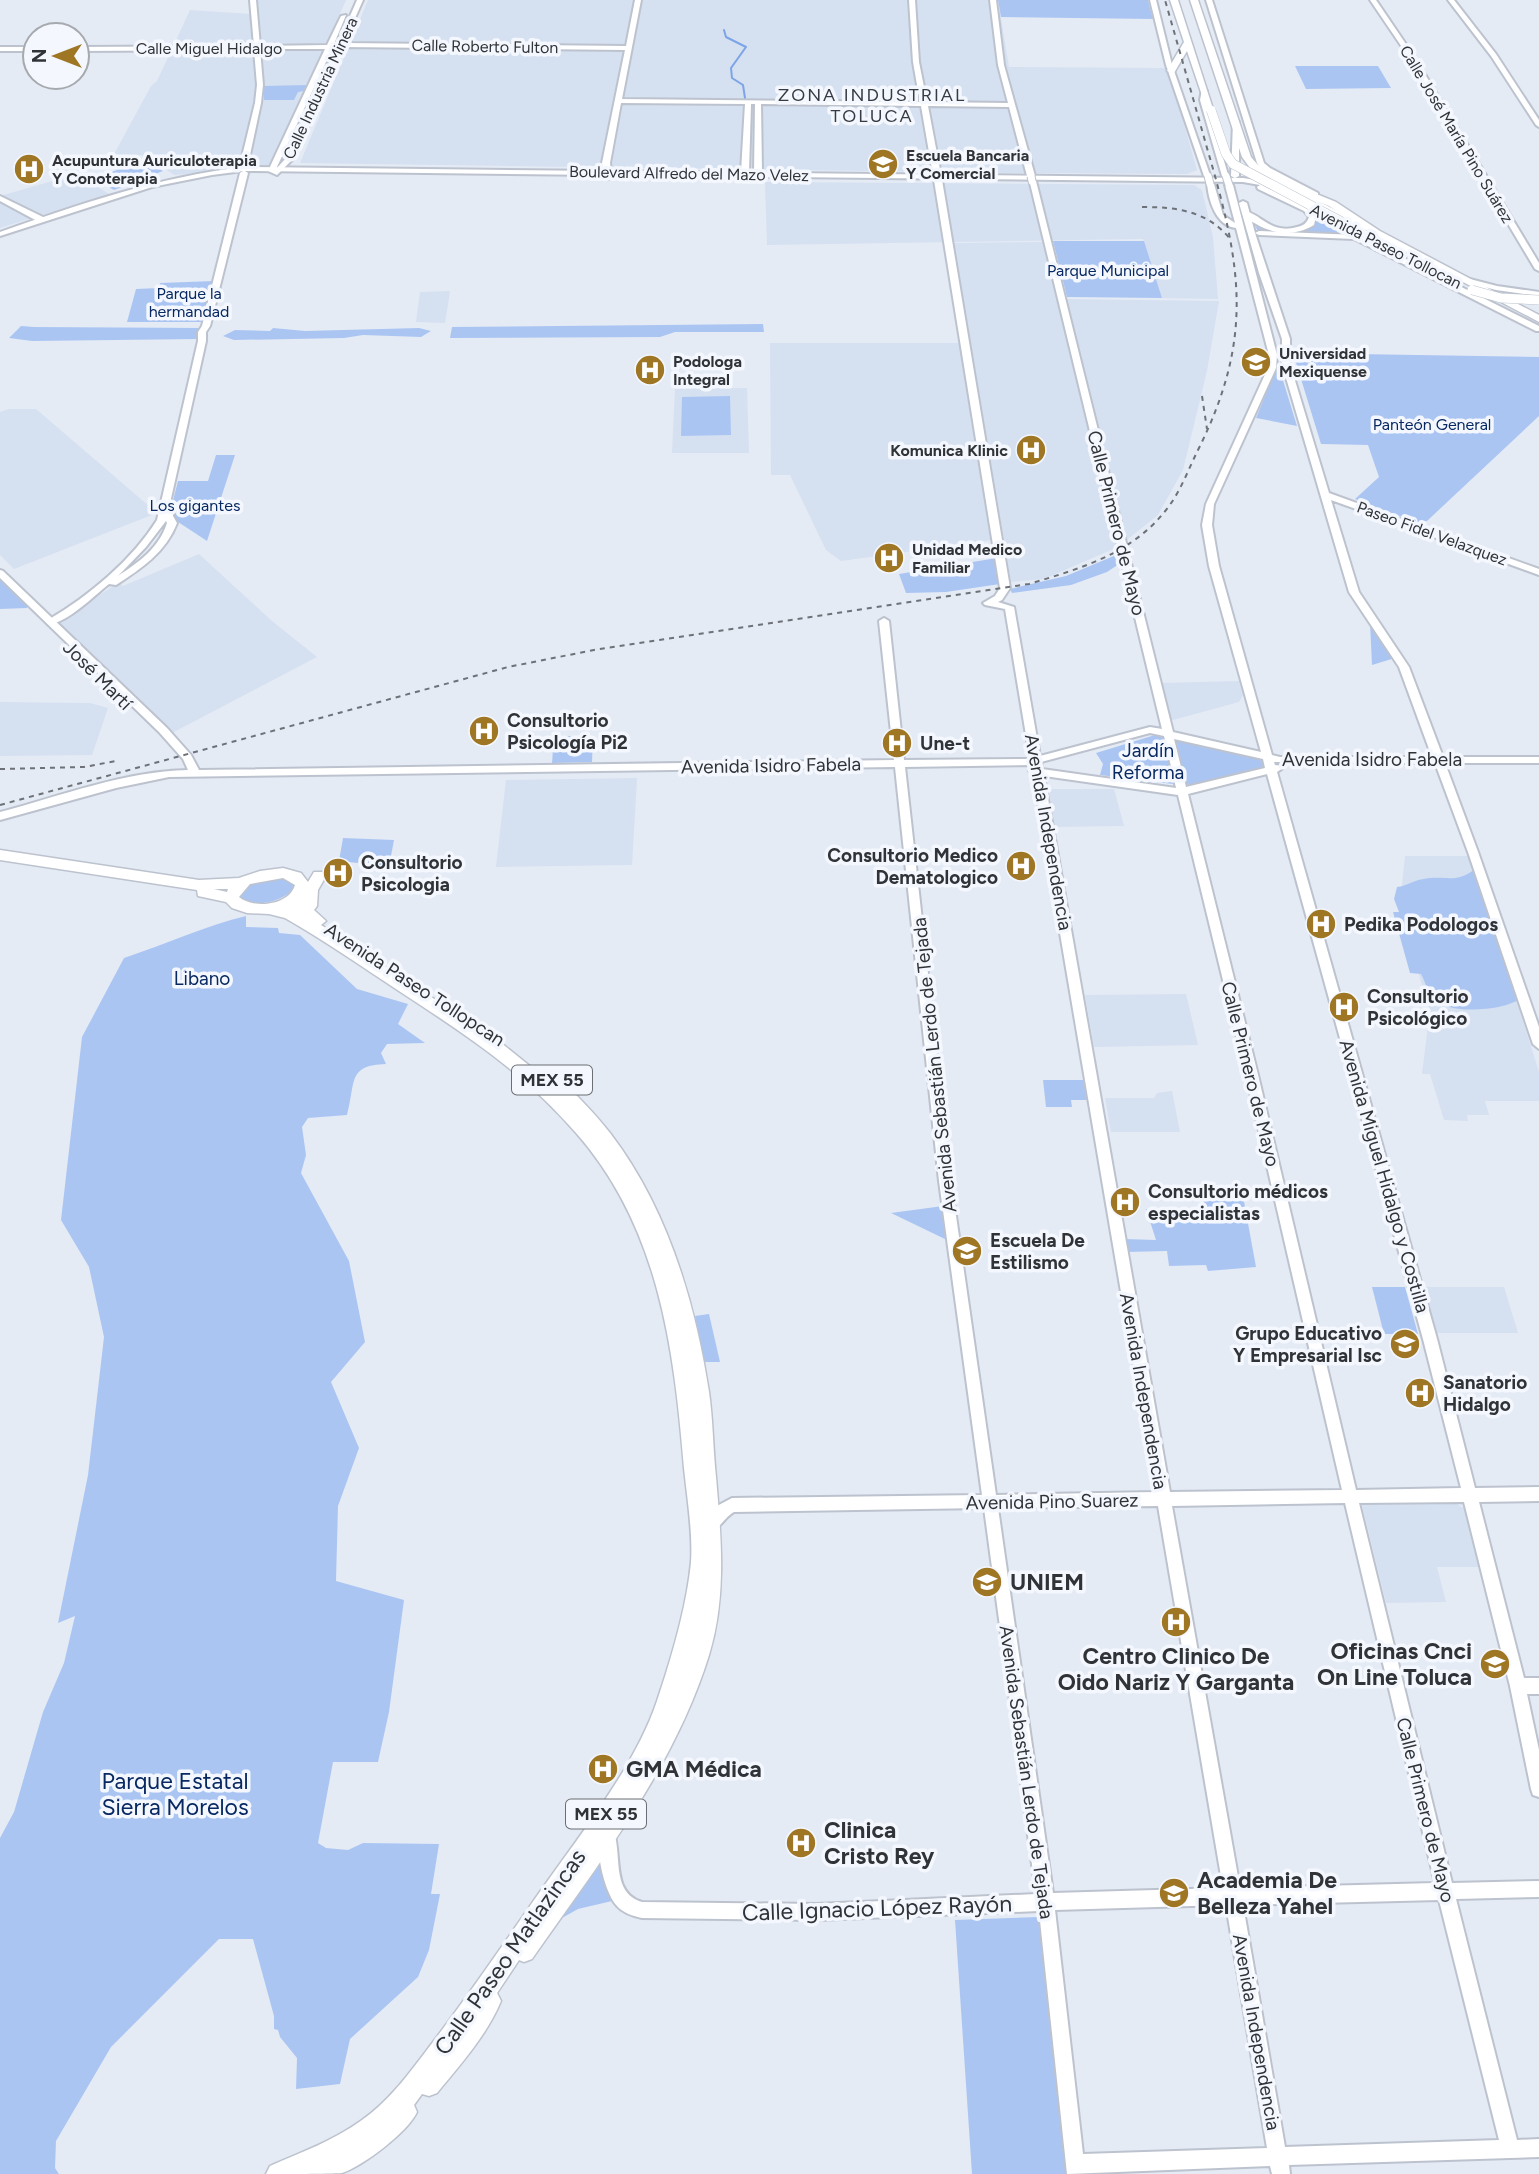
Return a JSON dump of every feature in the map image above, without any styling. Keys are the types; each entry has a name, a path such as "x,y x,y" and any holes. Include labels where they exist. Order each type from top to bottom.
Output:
{"highway":[{"name":"Avenida Paseo Tollocan","path":"1174,0 1226,154 1233,164 1359,233 1465,279 1539,319"},
{"name":"Avenida Paseo Tollocan","path":"1194,0 1247,157 1255,169 1325,200 1377,241 1539,327"},
{"path":"1211,53 1221,35"},
{"path":"1171,71 1187,44"},
{"path":"1225,94 1245,116"},
{"path":"1377,241 1393,255"},
{"path":"1472,290 1501,298 1538,301"},
{"path":"0,857 199,885 240,883"},
{"path":"0,857 231,898 240,883"},
{"name":"Avenida Paseo Tollopcan","path":"240,883 256,877 291,874 302,884 298,896 302,908 498,1043 572,1099 627,1170 641,1193 671,1264 689,1335 695,1408 711,1525"},
{"path":"314,918 309,898 319,876"},
{"path":"264,907 286,904 298,896"},
{"name":"Avenida Paseo Tollopcan","path":"231,898 234,903 244,908 264,907 290,914 316,929 498,1043 544,1087 578,1123 625,1189 654,1247 678,1337"},
{"name":"Calle Paseo Matlazincas","path":"278,2174 321,2158 352,2141 389,2113 412,2088 482,1995 646,1752 667,1702 700,1575 695,1408 678,1337"},
{"name":"Calle Paseo Matlazincas","path":"319,2174 369,2144 402,2116 463,2043 607,1836 659,1752 700,1653 714,1586 711,1525"}],"main road":[{"path":"51,622 97,594 149,556 169,533 172,523 166,520 202,332 206,326 244,171 258,103 260,85 254,0"},
{"name":"Calle Industria Minera","path":"275,171 351,0"},
{"name":"Calle Industria Minera","path":"275,171 288,163 291,157 360,0"},
{"path":"607,174 638,0"},
{"path":"912,0 916,62 923,105"},
{"name":"Calle Primero de Mayo","path":"993,0 1001,65 1252,1075 1394,1684 1510,2149"},
{"path":"1153,0 1171,71 1220,216 1234,226"},
{"name":"Avenida Paseo Tollocan","path":"1209,0 1264,167 1325,200"},
{"name":"Calle José María Pino Suárez","path":"1373,0 1415,62 1539,269"},
{"path":"1451,0 1494,55 1539,125"},
{"name":"Calle Miguel Hidalgo","path":"91,48 341,45"},
{"name":"Calle Roberto Fulton","path":"341,45 629,48"},
{"path":"0,49 21,49"},
{"path":"1204,91 1203,100 1231,176 1256,292 1272,351 1271,361 1285,361"},
{"path":"307,99 317,99"},
{"path":"619,101 1013,105"},
{"path":"745,172 748,103"},
{"path":"758,103 758,172"},
{"name":"Avenida Independencia","path":"923,105 1005,588 999,598 988,603 1009,607 1280,2166"},
{"path":"1231,176 1236,122"},
{"path":"280,157 291,157"},
{"name":"Boulevard Alfredo del Mazo Velez","path":"0,240 162,187 207,176 244,171"},
{"name":"Boulevard Alfredo del Mazo Velez","path":"0,233 159,182 199,173 244,171 1241,184 1262,188 1359,233"},
{"name":"Boulevard Alfredo del Mazo Velez","path":"607,174 758,172 1251,181 1297,194 1377,241"},
{"path":"1233,186 1256,235 1286,339 1285,361 1354,592 1400,659 1441,764 1539,1044"},
{"path":"0,198 42,220"},
{"path":"1246,213 1264,227 1290,231 1305,228 1311,223 1313,218 1307,209"},
{"path":"1256,235 1377,241"},
{"name":"Avenida Paseo Tollocan","path":"1393,255 1539,327"},
{"path":"1465,279 1520,292 1538,301"},
{"name":"Avenida Miguel Hidalgo y Costilla","path":"1271,361 1272,368 1245,419 1202,513 1206,553 1214,566 1393,1203 1471,1495 1518,1686 1539,1789"},
{"name":"Paseo Fidel Velazquez","path":"1324,494 1539,572"},
{"name":"José Martí","path":"0,573 163,730 194,769"},
{"name":"José Martí","path":"36,608 36,612 98,676 158,733 167,737"},
{"name":"Avenida Sebastián Lerdo de Tejada","path":"884,621 945,1181 1046,1902 1075,2168"},
{"name":"Avenida Isidro Fabela","path":"1038,767 1150,730 1285,760 1539,766"},
{"path":"194,769 198,754"},
{"name":"Avenida Isidro Fabela","path":"0,824 145,777 194,769 1038,767 1181,792 1294,766 1539,760"},
{"name":"Avenida Isidro Fabela","path":"0,816 135,786 190,780 900,767"},
{"path":"706,1482 715,1494 732,1505 720,1512 711,1525"},
{"name":"Avenida Pino Suarez","path":"732,1505 1539,1494"},
{"path":"1518,1686 1539,1686"},
{"name":"Calle Ignacio López Rayón","path":"607,1836 616,1891 625,1903 636,1910 788,1913 1233,1896 1539,1889"},
{"path":"1075,2168 1280,2166 1539,2148"}],"shaded area":[{"path":"252,0 346,0 272,165 175,175 141,155 113,156 151,86 157,81 190,10 251,14"},
{"path":"368,0 998,0 1009,67 1168,68 1197,170 1187,174 1023,173 300,163"},
{"path":"77,174 109,194 0,228 0,196"},
{"path":"765,182 1194,185 1202,190 1213,237 1218,299 1162,298 1143,239 767,245"},
{"path":"1042,242 1060,299 1219,301 1207,371 1183,470 1158,515 1118,547 1044,579 1011,582 954,243"},
{"path":"450,291 445,323 416,322 420,292"},
{"path":"770,343 961,343 992,540 841,561 826,550 790,475 771,475"},
{"path":"747,388 749,453 672,453 675,389"},
{"path":"9,409 36,409 157,513 14,569 0,555 0,412"},
{"path":"199,554 272,621 317,657 172,733 58,623 119,582 123,586"},
{"path":"1239,681 1243,695 1239,702 1173,720 1169,718 1160,683"},
{"path":"0,702 90,703 108,708 92,755 0,756"},
{"path":"637,778 632,865 496,867 506,780"},
{"path":"1049,789 1114,789 1124,826 1055,827"},
{"path":"1405,856 1471,856 1539,1072 1539,1101 1485,1101 1489,1115 1467,1115 1468,1121 1444,1120 1430,1074 1422,1074 1430,1010 1399,912"},
{"path":"1186,994 1198,1045 1094,1047 1085,995"},
{"path":"1172,1091 1180,1132 1111,1132 1105,1098 1154,1098 1157,1093"},
{"path":"1423,1287 1504,1287 1518,1333 1435,1333"},
{"path":"1361,1501 1452,1501 1465,1509 1481,1567 1437,1567 1446,1602 1386,1603"}],"green space":[{"path":"998,0 1148,0 1153,19 1001,17"},
{"path":"1295,66 1378,66 1391,88 1306,89"},
{"path":"307,85 304,91 298,92 294,100 264,100 264,86"},
{"path":"142,160 163,171 114,190 94,179"},
{"path":"1315,216 1358,236 1270,233 1258,231 1255,226 1277,232 1299,231 1313,225"},
{"name":"Parque Municipal","path":"1053,241 1144,241 1162,298 1067,297"},
{"name":"Parque la hermandad","path":"214,281 206,322 127,322 136,289 159,288 160,283"},
{"path":"763,324 764,332 675,332 660,337 450,338 452,327"},
{"path":"21,326 202,328 199,339 32,341 9,338"},
{"path":"273,328 305,331 419,328 431,331 421,337 363,335 344,338 234,340 223,336 235,330 270,331"},
{"name":"Panteón General","path":"1293,353 1539,357 1539,416 1427,521 1418,523 1355,499 1379,477 1368,445 1321,444"},
{"path":"1278,364 1297,426 1256,418"},
{"path":"730,396 731,435 681,436 682,397"},
{"name":"Los gigantes","path":"216,455 235,455 207,541 169,516 178,481 208,481"},
{"path":"1121,553 1122,560 1107,572 1071,585 1012,593 1010,589 1066,576"},
{"path":"997,558 1000,584 946,592 906,593 899,574"},
{"path":"0,580 27,606 27,608 0,609"},
{"path":"1370,623 1395,658 1372,665"},
{"name":"Jardín Reforma","path":"1155,735 1165,737 1173,784 1100,775 1103,764 1096,753"},
{"path":"554,736 593,736 592,762 552,763"},
{"path":"1172,738 1261,757 1264,768 1187,786"},
{"path":"343,838 394,840 388,872 358,863 339,861"},
{"path":"1474,870 1520,999 1501,1006 1476,1010 1441,1004 1433,999 1421,974 1410,973 1393,912 1399,912 1394,899 1397,887 1424,879 1461,877"},
{"path":"272,878 290,879 297,886 285,896 271,902 239,900 237,892 245,885"},
{"name":"Parque Estatal Sierra Morelos","path":"246,916 246,927 278,928 279,933 300,935 357,989 408,1004 398,1024 425,1043 387,1044 381,1053 386,1064 365,1068 355,1078 347,1115 308,1118 302,1127 306,1155 301,1173 349,1261 365,1342 331,1382 359,1448 338,1506 336,1581 404,1600 389,1712 378,1762 333,1762 318,1843 326,1848 348,1850 363,1843 439,1844 431,1894 440,1894 429,1950 418,1977 350,2039 340,2084 296,2089 297,2058 280,2037 278,2030 274,2029 274,2016 253,1939 219,1939 111,2047 56,2141 55,2168 59,2174 0,2174 0,1838 14,1812 43,1712 64,1663 75,1616 58,1623 88,1475 104,1337 89,1267 61,1220 82,1037 124,958"},
{"path":"1043,1080 1086,1080 1089,1100 1071,1100 1072,1107 1046,1107"},
{"path":"1203,1196 1243,1196 1256,1267 1208,1271 1206,1265 1169,1266 1167,1251 1126,1252 1124,1239 1156,1240 1146,1209 1204,1211"},
{"path":"943,1206 947,1240 891,1213"},
{"path":"1372,1287 1405,1287 1418,1334 1384,1334"},
{"path":"709,1314 720,1362 703,1362 695,1316"},
{"path":"603,1860 612,1901 578,1909 562,1918"},
{"path":"1039,1917 1070,2174 972,2174 955,1920"}],"waterway":[{"path":"724,30 726,37 746,47 731,68 732,78 743,85 745,98"}],"railway":[{"path":"1165,0 1219,190 1230,238"},
{"path":"1142,207 1191,213 1212,223 1230,238"},
{"path":"0,805 508,667 594,650 1029,584 1106,557 1140,536 1169,506 1185,479 1216,409 1228,371 1235,335 1237,300 1230,238"},
{"path":"1202,396 1207,429"},
{"path":"0,769 84,767 116,761"}],"place":[{"name":"Escuela Bancaria Y Comercial","path":"883,164"},
{"name":"Acupuntura Auriculoterapia Y Conoterapia","path":"29,169"},
{"name":"Universidad Mexiquense","path":"1256,362"},
{"name":"Podologa Integral","path":"650,370"},
{"name":"Komunica Klinic","path":"1031,450"},
{"name":"Unidad Medico Familiar","path":"889,558"},
{"name":"Consultorio Psicología Pi2","path":"484,731"},
{"name":"Une-t","path":"897,743"},
{"name":"Consultorio Medico Dematologico","path":"1021,866"},
{"name":"Consultorio Psicologia","path":"338,873"},
{"name":"Pedika Podologos","path":"1321,924"},
{"name":"Consultorio Psicológico","path":"1344,1007"},
{"name":"Consultorio médicos especialistas","path":"1125,1202"},
{"name":"Escuela De Estilismo","path":"967,1251"},
{"name":"Grupo Educativo Y Empresarial Isc","path":"1405,1344"},
{"name":"Sanatorio Hidalgo","path":"1420,1393"},
{"name":"UNIEM","path":"987,1582"},
{"name":"Centro Clinico De Oido Nariz Y Garganta","path":"1176,1622"},
{"name":"Oficinas Cnci On Line Toluca","path":"1495,1664"},
{"name":"GMA Médica","path":"603,1769"},
{"name":"Clinica Cristo Rey","path":"801,1843"},
{"name":"Academia De Belleza Yahel","path":"1174,1893"}],"district":[{"name":"ZONA INDUSTRIAL TOLUCA","path":"872,105"}],"park label":[{"name":"Libano","path":"202,978"}]}
